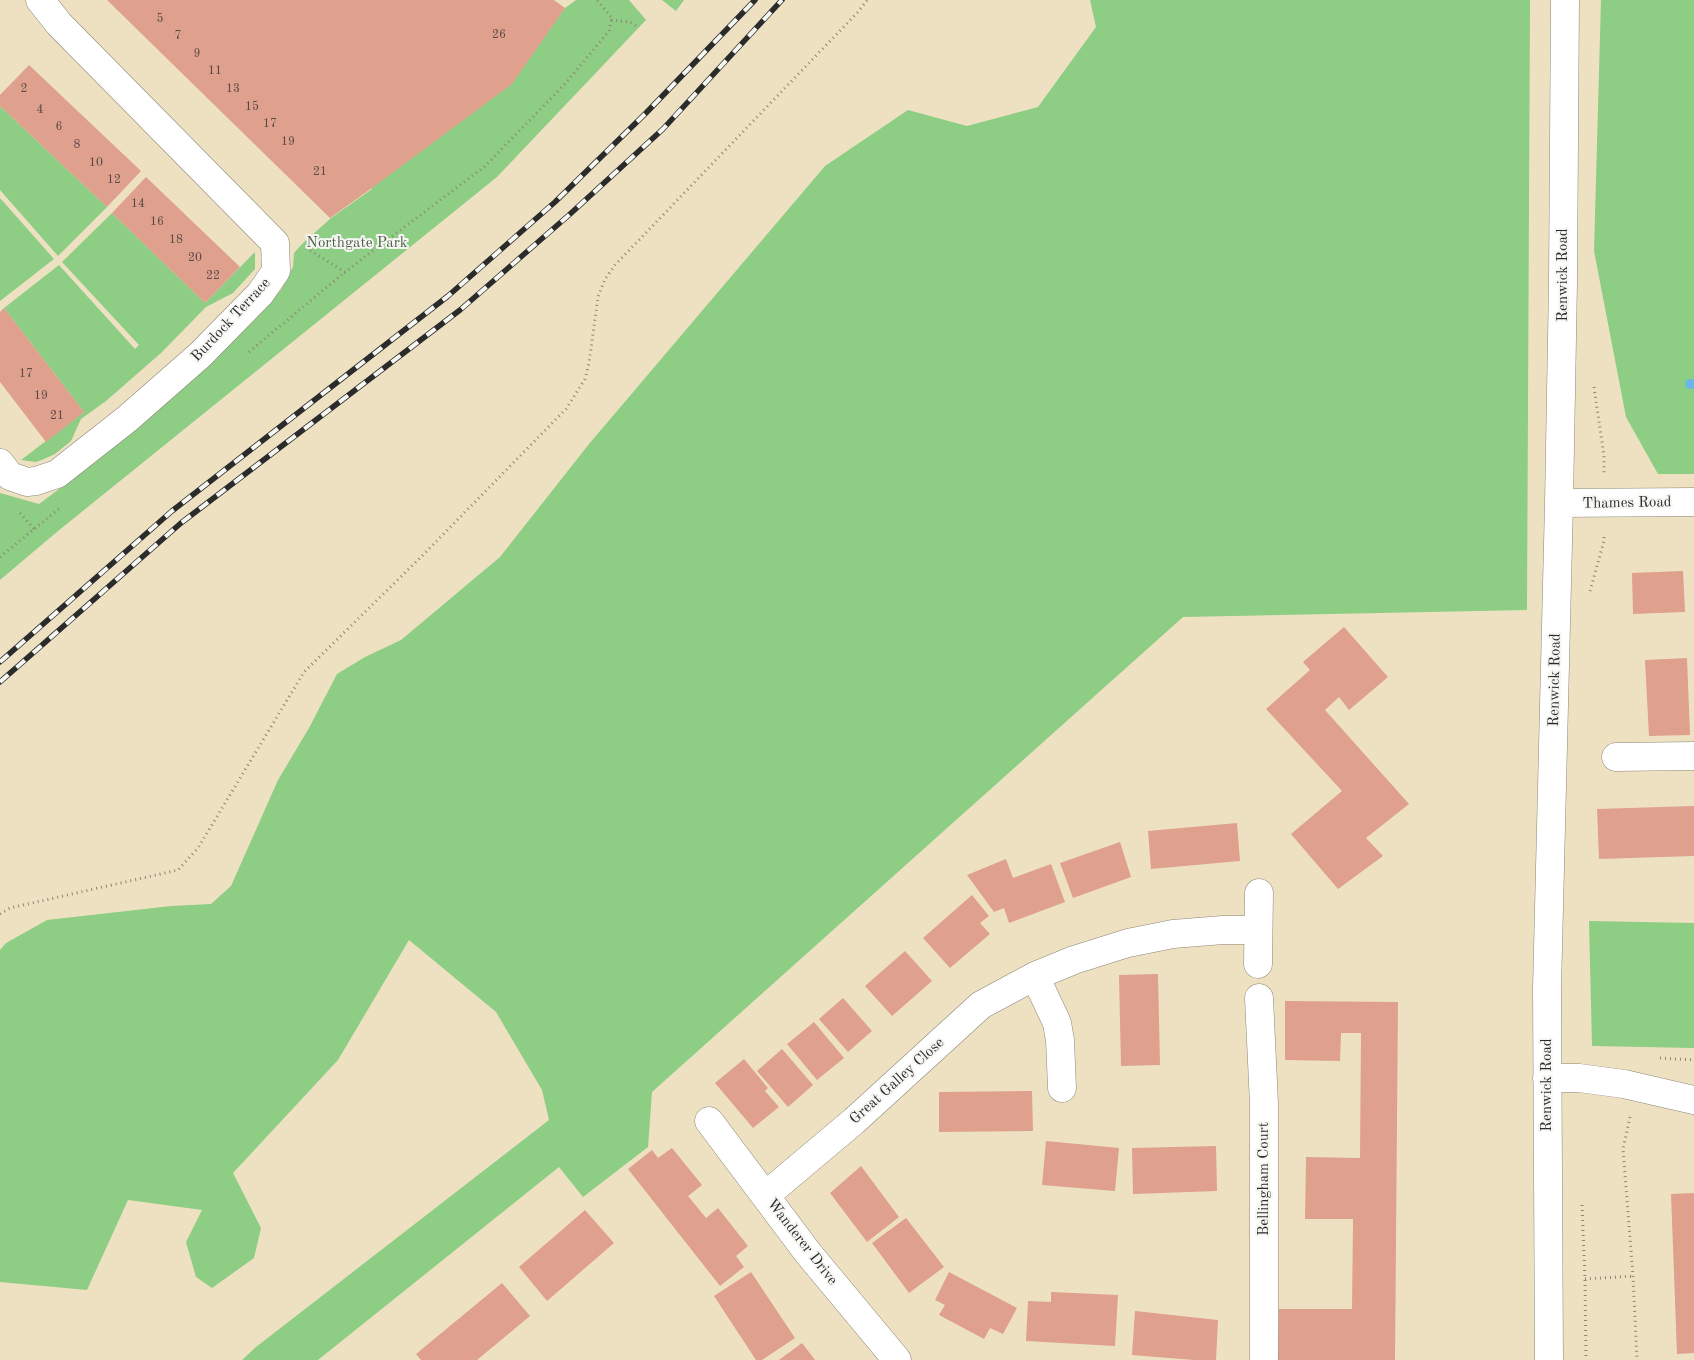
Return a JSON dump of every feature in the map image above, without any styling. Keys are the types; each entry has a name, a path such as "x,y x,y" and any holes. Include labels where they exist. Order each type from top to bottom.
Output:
{"street":[{"path":"40,0 58,24 275,243"},
{"name":"Renwick Road","path":"1549,1360 1548,979 1560,503 1565,0"},
{"name":"Burdock Terrace","path":"5,469 27,482 57,474 127,419 200,355 260,294 276,271 275,243"},
{"name":"Thames Road","path":"1560,503 1694,502"},
{"path":"1616,758 1694,756"},
{"path":"1258,964 1259,893"},
{"name":"Great Galley Close","path":"766,1195 854,1121 981,1005 1035,976 1074,960 1119,946 1173,934 1223,930 1257,930"},
{"path":"1035,976 1057,1023 1060,1040 1062,1088"},
{"name":"Bellingham Court","path":"1259,998 1264,1104 1264,1360"},
{"path":"1547,1078 1579,1078 1624,1084 1694,1100"},
{"name":"Wanderer Drive","path":"709,1121 808,1253 897,1360"}],"path":[{"path":"275,243 302,244 312,253 345,272 484,167 565,84 609,31 612,18 597,0"},
{"path":"0,914 10,908 178,870 198,848 304,672 421,558 566,409 585,379 598,297 605,279 615,265 868,0"},
{"path":"611,20 630,22 639,28"},
{"path":"1637,1087 1623,1149 1638,1360"},
{"path":"1582,1203 1586,1360"},
{"path":"1585,1279 1633,1276"}],"green space":[{"name":"Northgate Park","path":"576,0 629,0 646,20 497,177 58,531 0,580 0,493 39,504 78,475 211,363 281,290 293,267 294,253 302,244 331,218 372,189 360,176 522,69 565,8"},
{"path":"662,0 684,0 676,11"},
{"path":"1090,0 1530,0 1527,610 1183,617 652,1092 648,1147 583,1197 559,1167 318,1360 242,1360 256,1347 549,1120 542,1090 496,1012 409,940 338,1060 233,1173 261,1228 254,1258 212,1288 196,1277 186,1242 202,1210 128,1200 87,1290 0,1282 0,950 6,943 47,920 171,906 211,904 231,886 278,780 309,728 337,674 365,657 401,640 500,557 589,444 825,166 908,110 967,126 1038,107 1096,27"},
{"path":"1601,0 1694,0 1694,474 1658,474 1626,417 1594,251"},
{"path":"0,106 107,207 58,256 0,190"},
{"path":"0,198 54,259 0,301"},
{"path":"112,213 205,303 255,252 255,269 233,293 206,307 161,353 106,401 81,419 71,441 55,454 44,459 36,462 21,460 84,412 4,308 59,265 135,349 139,345 62,262"},
{"path":"1589,921 1694,923 1694,1048 1592,1046"}],"building":[{"path":"107,0 554,0 565,8 512,84 330,218"},
{"path":"29,65 141,171 107,207 0,106 0,95"},
{"path":"146,177 240,267 205,303 112,213"},
{"path":"4,308 84,412 46,442 0,382 0,312"},
{"path":"1683,571 1685,612 1633,614 1632,573"},
{"path":"1344,627 1388,677 1349,710 1339,697 1325,710 1409,804 1366,838 1383,856 1338,889 1291,834 1342,791 1266,709 1310,670 1303,662"},
{"path":"1687,658 1690,735 1649,736 1645,660"},
{"path":"1694,806 1694,856 1599,859 1597,809"},
{"path":"1237,823 1240,861 1151,869 1148,831"},
{"path":"1120,842 1131,877 1073,898 1060,863"},
{"path":"1006,859 1013,878 1051,864 1065,902 1009,923 1004,908 994,912 967,875"},
{"path":"972,895 989,916 980,923 990,934 950,968 923,938"},
{"path":"905,951 932,981 892,1016 865,986"},
{"path":"1158,974 1160,1065 1121,1066 1119,975"},
{"path":"843,998 872,1031 848,1052 819,1019"},
{"path":"1285,1001 1398,1002 1395,1360 1278,1360 1279,1309 1352,1309 1353,1219 1305,1219 1306,1157 1360,1158 1361,1033 1341,1033 1340,1061 1285,1060"},
{"path":"814,1022 844,1058 817,1080 787,1044"},
{"path":"782,1049 813,1085 788,1107 757,1071"},
{"path":"744,1059 768,1088 765,1091 779,1107 753,1128 715,1083"},
{"path":"1032,1091 1033,1131 939,1132 939,1092"},
{"path":"1046,1141 1119,1148 1115,1191 1042,1185"},
{"path":"1216,1146 1217,1191 1133,1194 1132,1148"},
{"path":"672,1148 702,1185 688,1196 706,1218 718,1208 748,1246 736,1256 744,1267 720,1286 628,1169 652,1150 658,1158"},
{"path":"861,1166 899,1217 867,1242 830,1193"},
{"path":"1694,1193 1694,1353 1677,1354 1671,1194"},
{"path":"585,1210 614,1243 547,1301 519,1267"},
{"path":"906,1218 944,1267 909,1293 872,1243"},
{"path":"751,1272 795,1338 762,1360 756,1360 714,1296"},
{"path":"949,1272 1017,1308 1003,1334 990,1328 984,1339 939,1315 945,1305 935,1300"},
{"path":"502,1283 530,1316 477,1360 421,1360 416,1354"},
{"path":"1051,1292 1118,1295 1115,1346 1026,1341 1028,1301 1051,1302"},
{"path":"1135,1311 1218,1320 1216,1360 1132,1355"},
{"path":"802,1343 815,1360 779,1360"}],"railway":[{"path":"0,662 172,511 448,296 555,202 646,113 755,0"},
{"path":"0,682 181,523 460,310 569,215 663,129 782,0"}]}
